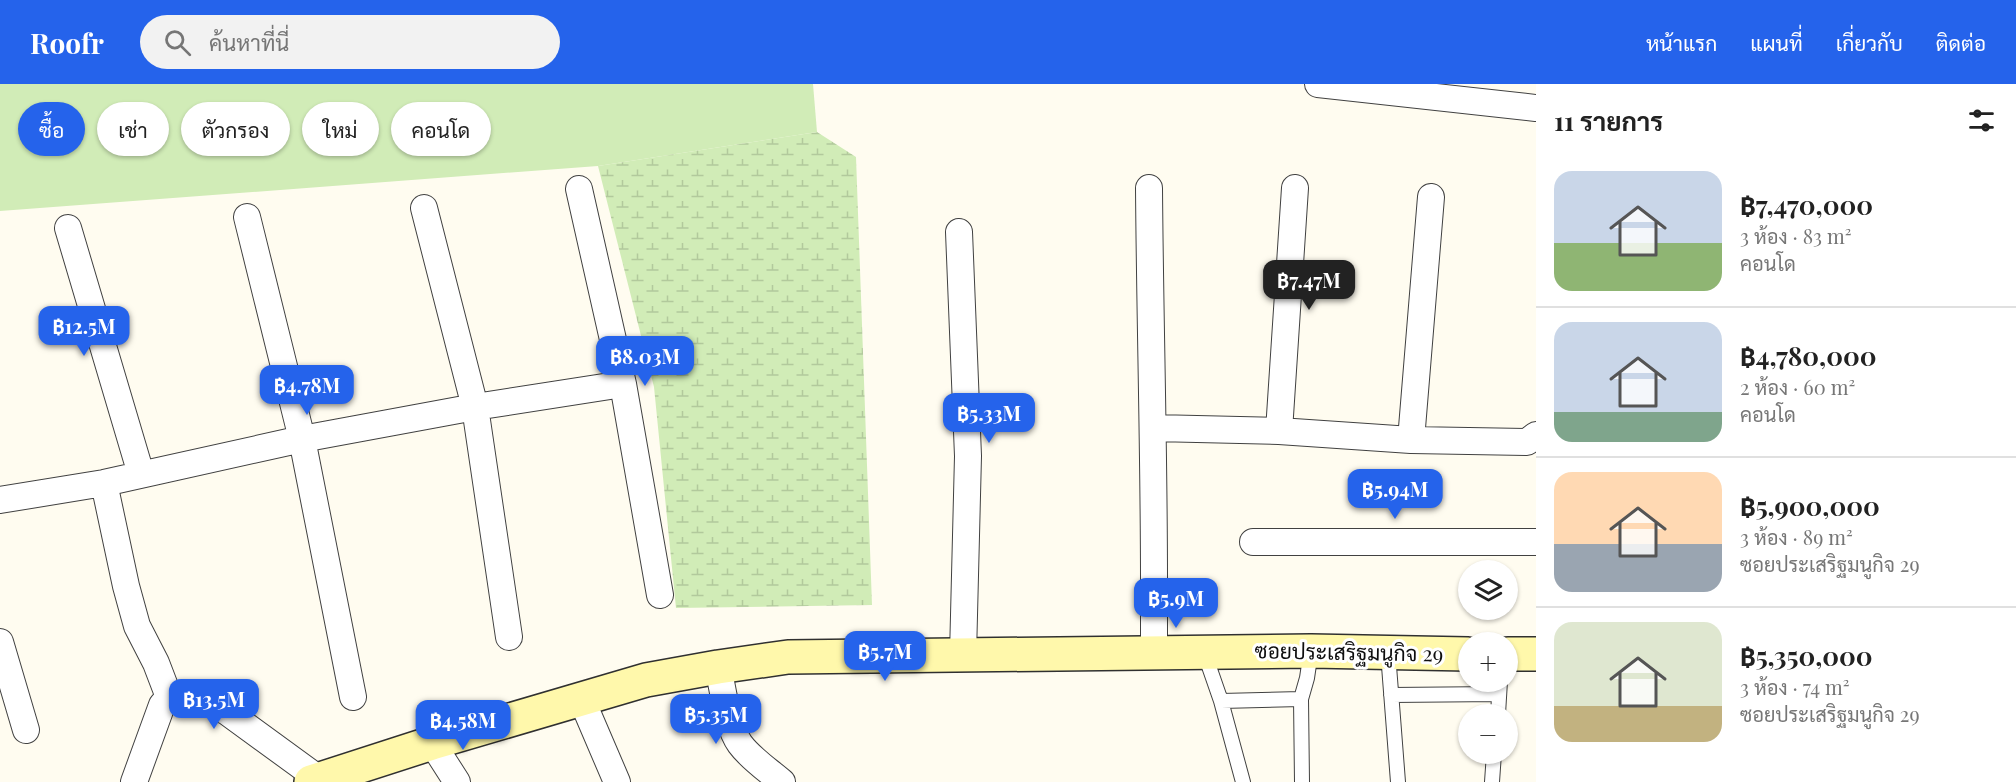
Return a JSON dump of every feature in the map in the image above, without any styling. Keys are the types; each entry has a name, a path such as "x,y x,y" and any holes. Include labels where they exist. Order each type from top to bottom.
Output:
{"street":[{"path":"1318,84 1536,108"},
{"path":"1149,188 1150,379 1154,428 1154,581"},
{"path":"1279,431 1295,188"},
{"path":"579,189 623,384 660,595"},
{"path":"1411,440 1431,197"},
{"path":"424,208 476,407 509,637"},
{"path":"247,217 302,439 353,697"},
{"path":"68,228 141,474"},
{"path":"959,232 968,456 963,656"},
{"path":"0,501 104,483 302,439 476,407 623,384"},
{"path":"1154,428 1279,431 1411,440 1527,442 1536,435"},
{"path":"104,483 137,626 156,663 169,697"},
{"path":"1253,542 1536,542"},
{"path":"1154,608 1154,652"},
{"path":"0,642 26,730"},
{"name":"ซอยประเสริฐมนูกิจ 29","path":"315,781 432,743 646,680 789,657 1311,651 1458,654"},
{"path":"1518,654 1536,654"},
{"path":"718,667 732,727 738,742 750,756 782,782"},
{"path":"134,782 162,705 169,697 197,696 227,712 315,781"},
{"path":"581,698 617,782"},
{"path":"432,743 457,782"}],"lane":[{"path":"1302,782 1301,699 1311,651"},
{"path":"1204,652 1221,701 1243,782"},
{"path":"1388,653 1398,782"},
{"path":"1391,695 1458,690"},
{"path":"1221,701 1301,699"},
{"path":"1492,782 1493,764"}],"green space":[{"path":"0,84 813,84 817,132 598,166 0,211"},
{"path":"817,132 856,157 872,605 676,608 654,387 598,166"}]}
